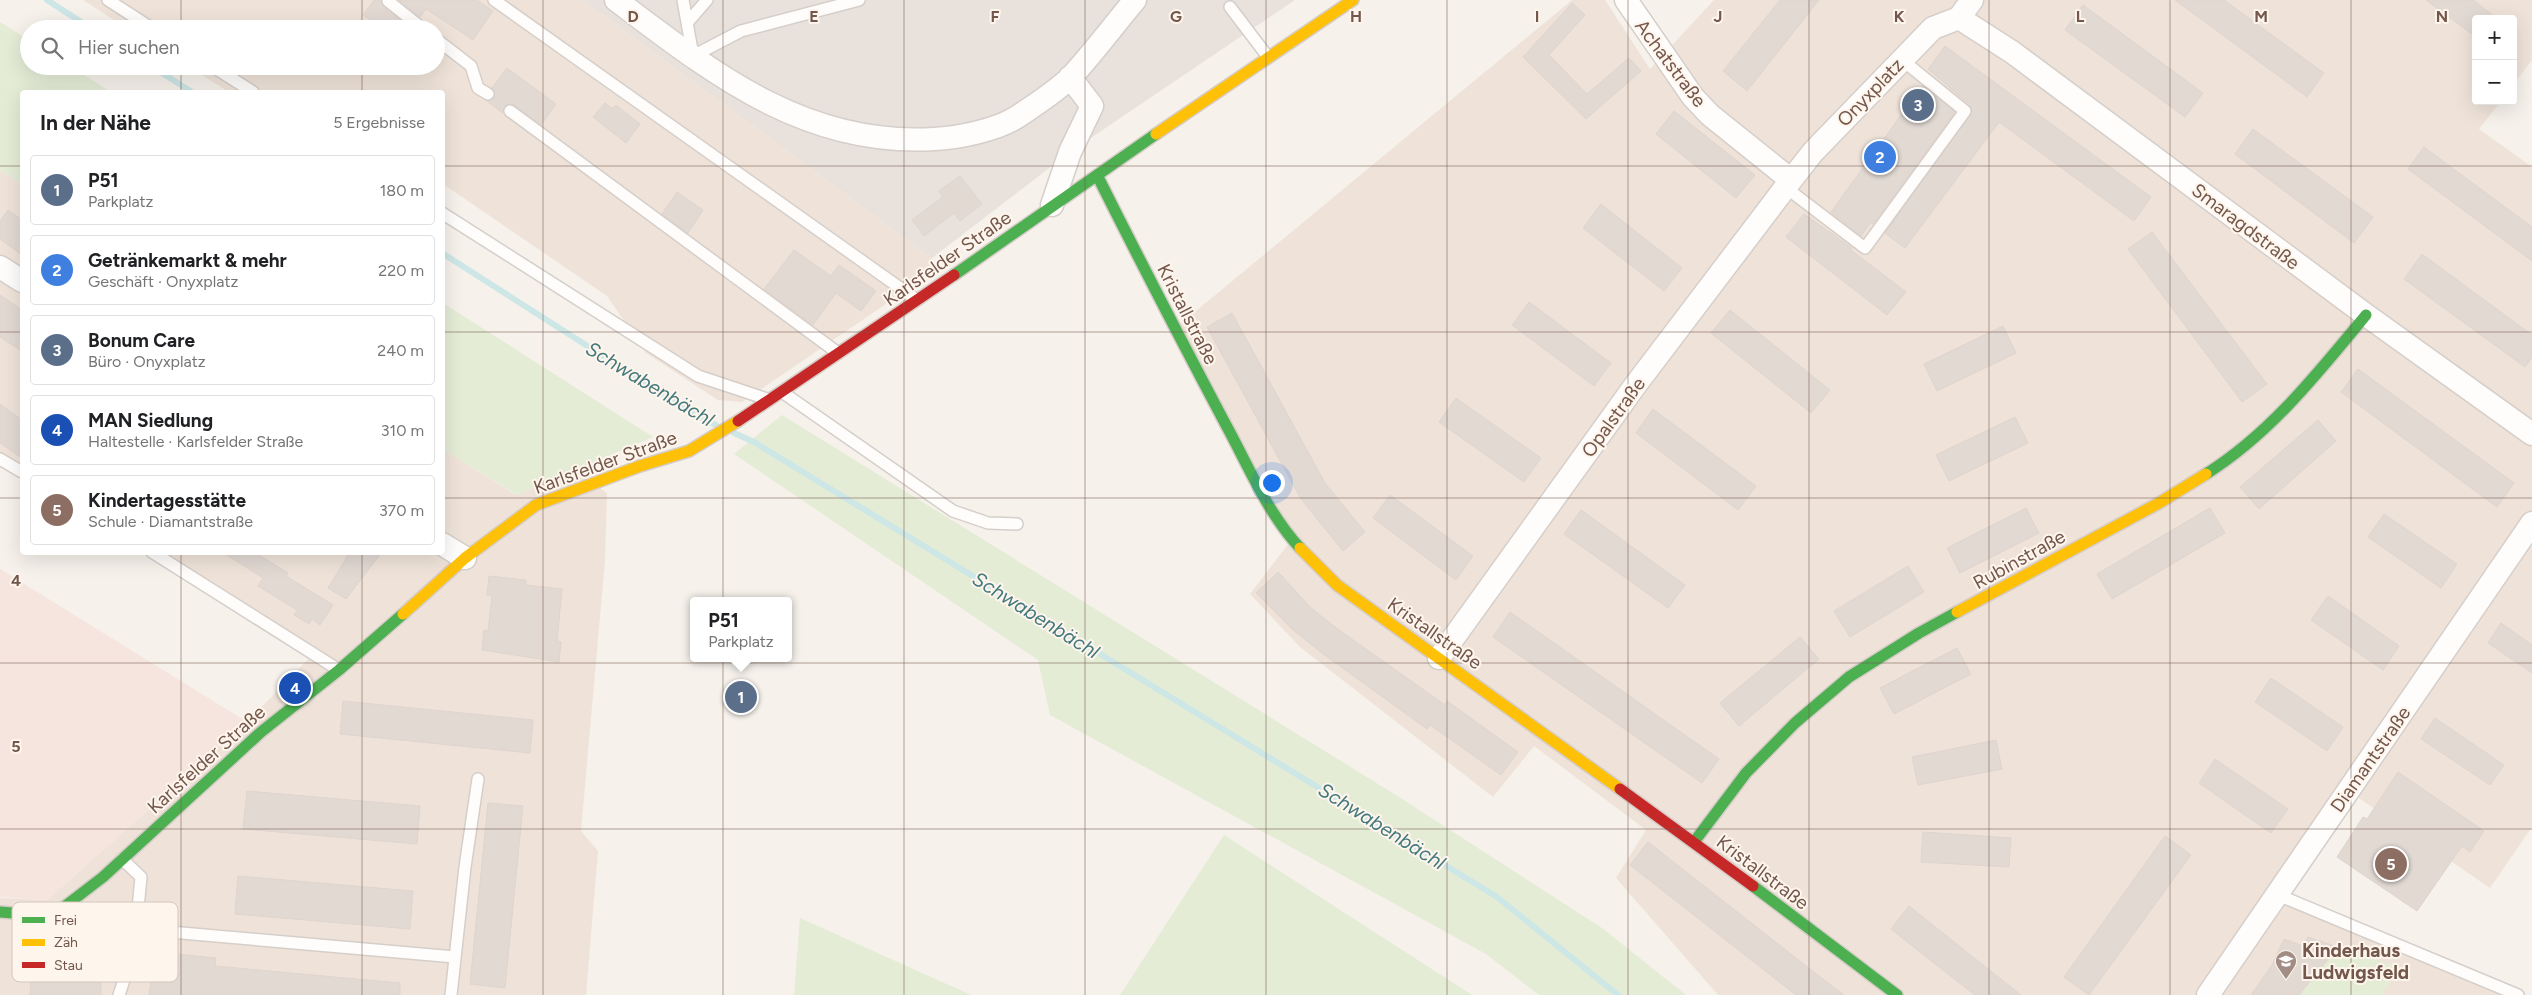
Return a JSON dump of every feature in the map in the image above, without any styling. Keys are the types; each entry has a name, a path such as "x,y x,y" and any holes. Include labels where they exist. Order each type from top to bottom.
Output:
{"street":[{"path":"616,0 693,56 774,107 808,122 847,133 902,141 960,138 1016,118 1070,77 1135,0"},
{"name":"Karlsfelder Straße","path":"70,902 103,877 261,732 339,670 496,532 536,505 640,466 689,451 750,414 838,353 918,302 1052,205 1353,0"},
{"name":"Achatstraße","path":"1626,0 1693,97 1710,115 1788,184"},
{"path":"1959,18 1972,0"},
{"name":"Onyxplatz","path":"1788,184 1813,152 1901,59 1933,28 1959,18"},
{"name":"Smaragdstraße","path":"1959,18 2012,52 2366,315 2532,434"},
{"path":"1052,205 1070,152 1092,106 1070,77"},
{"name":"Kristallstraße","path":"1097,175 1262,492 1292,539 1337,585 1694,842 1897,995"},
{"name":"Opalstraße","path":"1439,658 1629,395 1788,184"},
{"path":"0,267 20,280"},
{"name":"Rubinstraße","path":"1694,842 1746,773 1795,723 1848,677 1919,633 2159,503 2236,455 2305,389 2366,315"},
{"name":"Diamantstraße","path":"2208,995 2532,523"},
{"path":"445,546 465,558"}],"lane":[{"path":"108,0 139,20"},
{"path":"494,0 918,302"},
{"path":"683,0 693,56 741,31 859,0"},
{"path":"687,23 707,0"},
{"path":"388,1 412,20"},
{"path":"1230,7 1268,57"},
{"path":"445,46 471,66 478,88 488,94"},
{"path":"1788,184 1864,248 1965,111 1901,59"},
{"path":"227,75 251,90"},
{"path":"510,111 838,353"},
{"path":"445,215 698,376 771,400"},
{"path":"782,392 953,511 988,522 1017,524"},
{"path":"0,458 20,471"},
{"path":"157,555 339,670"},
{"path":"451,995 478,780"},
{"path":"122,859 141,878 139,902"},
{"path":"2278,895 2518,995"},
{"path":"178,933 455,958"},
{"path":"119,995 123,982"}],"shaded area":[{"path":"83,0 583,0 932,258 930,274 742,402 718,400 646,353 607,296 445,185 445,90 226,90 202,75 445,75 445,20 114,20"},
{"path":"583,0 1295,0 1070,152 932,258"},
{"path":"1572,0 1605,0 1650,69 1714,0 2532,0 2532,60 2517,80 2517,15 2472,15 2472,105 2498,105 2479,129 2532,167 2532,521 2278,899 2518,995 1718,995 1616,878 1646,830 1534,746 1493,797 1300,647 1250,594 1292,539 1173,330"},
{"path":"0,170 20,183 20,470 0,458"},
{"path":"445,450 516,495 574,470 607,493 605,560 581,831 598,851 586,995 0,995 0,898 47,900 247,722 318,649 161,555 445,555"},
{"path":"2532,533 2532,827 2490,888 2356,796"},
{"path":"0,569 247,722 47,900 0,897"}],"green space":[{"path":"0,22 20,34 20,75 84,75 108,90 20,90 20,183 0,170"},
{"path":"445,304 653,437 517,495 445,450"},
{"path":"782,415 1399,797 1602,928 1686,995 1539,995 1486,954 1050,715 1038,660 734,454"},
{"path":"1224,835 1472,995 1120,995"},
{"path":"800,918 971,995 794,995"},
{"path":"2338,947 2401,967 2381,995 2299,995"}],"building":[{"path":"374,0 381,0 383,7 400,20 370,20 363,15"},
{"path":"399,0 477,0 493,11 473,40 426,9 420,17"},
{"path":"1780,0 1819,0 1747,91 1723,71"},
{"path":"2175,0 2224,0 2324,73 2307,97"},
{"path":"2426,0 2473,0 2493,15 2472,15 2472,34"},
{"path":"1572,3 1585,15 1549,55 1587,94 1629,58 1641,71 1586,119 1523,57"},
{"path":"2083,5 2203,93 2185,117 2065,30"},
{"path":"1945,46 2151,197 2134,221 1999,122 1905,248 1885,233 1972,112 1970,105 1928,69"},
{"path":"507,68 556,104 541,125 514,105 507,104 503,113 487,101 495,97 492,88"},
{"path":"1922,86 1955,112 1873,224 1871,222 1861,236 1831,212"},
{"path":"605,103 613,109 616,105 640,124 626,143 593,117"},
{"path":"1674,111 1755,175 1736,198 1656,134"},
{"path":"2253,129 2373,217 2354,243 2235,154"},
{"path":"2424,147 2532,227 2532,261 2408,169"},
{"path":"960,176 982,204 960,221 954,213 924,236 912,220 943,197 939,191"},
{"path":"677,192 703,210 688,233 662,214"},
{"path":"1601,204 1682,268 1664,291 1583,228"},
{"path":"8,210 20,219 20,254 0,239 0,221"},
{"path":"1804,214 1852,248 1851,250 1906,292 1887,315 1786,237"},
{"path":"2152,232 2267,384 2242,402 2128,249"},
{"path":"794,250 831,276 839,265 876,291 861,311 836,293 813,325 764,289"},
{"path":"2422,254 2532,335 2532,357 2525,367 2404,279"},
{"path":"0,295 20,309 20,350 0,337"},
{"path":"1529,302 1611,363 1594,386 1512,325"},
{"path":"1730,310 1830,390 1811,413 1711,333"},
{"path":"1232,313 1325,483 1365,532 1343,551 1301,499 1207,327"},
{"path":"2003,326 2016,353 1937,391 1924,364"},
{"path":"2358,369 2514,483 2497,507 2341,392"},
{"path":"1456,398 1541,458 1524,482 1439,422"},
{"path":"0,404 20,419 20,457 0,443"},
{"path":"1653,409 1756,486 1738,510 1636,433"},
{"path":"2015,417 2028,443 1949,481 1936,455"},
{"path":"2318,420 2336,441 2259,509 2240,487"},
{"path":"1390,495 1473,556 1456,580 1373,518"},
{"path":"2026,508 2039,533 1960,573 1947,548"},
{"path":"2210,508 2225,533 2112,599 2097,574"},
{"path":"1581,510 1685,585 1668,608 1564,534"},
{"path":"2384,514 2457,564 2441,588 2368,537"},
{"path":"227,555 259,555 288,573 286,576 333,605 320,625 312,619 309,624 294,615 297,610 258,586 263,578"},
{"path":"348,555 380,555 346,599 328,588"},
{"path":"1908,566 1924,592 1850,637 1834,611"},
{"path":"1278,572 1311,608 1339,630 1445,705 1447,701 1518,752 1501,775 1430,725 1427,729 1292,629 1256,593"},
{"path":"489,576 526,580 526,585 562,589 557,641 561,642 559,662 482,650 484,630 488,631 492,596 487,595"},
{"path":"2328,596 2399,646 2383,670 2311,620"},
{"path":"1510,612 1719,759 1702,783 1493,637"},
{"path":"2501,623 2532,645 2532,673 2488,643"},
{"path":"1800,637 1819,659 1739,726 1720,703"},
{"path":"1957,648 1971,674 1894,714 1880,688"},
{"path":"2271,678 2343,727 2327,751 2255,702"},
{"path":"343,701 533,720 530,753 340,734"},
{"path":"2435,718 2504,765 2490,785 2421,739"},
{"path":"1996,740 2002,769 1918,785 1912,757"},
{"path":"2215,759 2288,809 2271,833 2199,783"},
{"path":"2398,772 2484,831 2470,852 2462,846 2417,911 2337,857 2363,817 2367,819"},
{"path":"247,791 420,806 417,844 243,829"},
{"path":"488,803 523,806 505,988 470,984"},
{"path":"1923,832 2011,838 2009,867 1921,862"},
{"path":"2165,836 2191,855 2089,995 2064,977"},
{"path":"1648,842 1844,995 1796,995 1630,865"},
{"path":"238,876 413,891 410,929 235,914"},
{"path":"1909,906 2021,995 1975,995 1930,960 1891,929"},
{"name":"Kinderhaus Ludwigsfeld","path":"2308,937 2338,947 2299,995 2251,995 2272,965 2284,939 2303,946"},
{"path":"178,954 216,958 215,966 400,983 400,995 149,995 151,982 178,982"},
{"path":"31,982 101,983 101,995 30,995"}],"waterway":[{"name":"Schwabenbächl","path":"47,0 78,20"},
{"name":"Schwabenbächl","path":"165,75 189,90"},
{"name":"Schwabenbächl","path":"445,255 697,416 716,425"},
{"name":"Schwabenbächl","path":"734,433 754,442 1497,897 1618,995"}],"traffic: fast":[{"path":"954,275 1156,134"},
{"path":"1097,175 1259,489 1278,520 1300,548"},
{"path":"2206,474 2229,458 2272,421 2311,380 2366,315"},
{"path":"1694,842 1746,773 1795,723 1849,677 1919,633 1957,612"},
{"path":"70,902 103,877 261,732 339,670 403,614"},
{"path":"1753,886 1897,995"},
{"path":"0,912 12,913"}],"traffic: slow":[{"path":"1156,134 1353,0"},
{"path":"403,614 465,558 536,505 640,466 689,451 738,421"},
{"path":"1957,612 2159,503 2206,474"},
{"path":"1300,548 1337,585 1620,789"}],"traffic: jam":[{"path":"738,421 954,275"},
{"path":"1620,789 1753,886"}],"place":[{"name":"Bonum Care","path":"1918,105"},
{"name":"Getränkemarkt & mehr","path":"1880,157"},
{"name":"MAN Siedlung","path":"295,688"},
{"name":"P51","path":"741,697"},
{"name":"Kindertagesstätte","path":"2391,864"},
{"name":"Kinderhaus Ludwigsfeld","path":"2286,980"}]}
